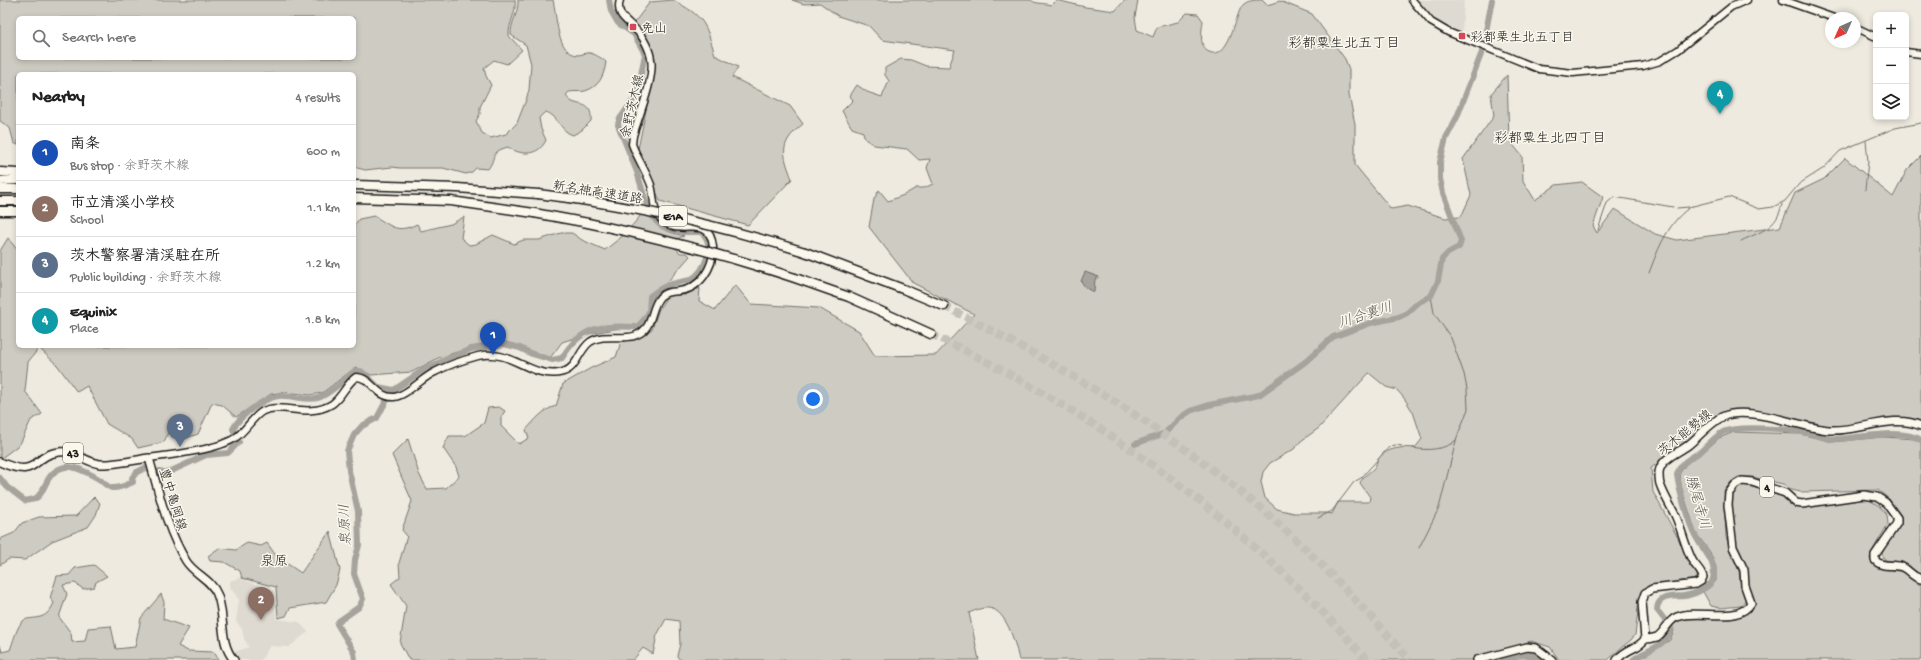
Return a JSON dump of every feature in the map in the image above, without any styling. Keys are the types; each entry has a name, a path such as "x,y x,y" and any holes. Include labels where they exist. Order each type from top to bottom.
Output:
{"highway":[{"path":"0,172 16,173"},
{"path":"0,180 16,180"},
{"name":"新名神高速道路","path":"356,185 457,188 538,194 601,202 686,219 728,229 805,252 944,306"},
{"path":"0,189 16,189"},
{"name":"E1A","path":"356,198 451,201 575,220 682,244 795,278 849,298 931,334"},
{"path":"0,201 16,201"},
{"path":"356,201 451,201"},
{"path":"0,211 16,211"}],"main road":[{"name":"余野茨木線","path":"149,458 211,447 233,440 239,436 257,416 266,410 316,410 337,400 350,381 356,377 364,378 380,394 390,396 400,395 434,372 466,360 486,355 503,356 542,372 558,373 573,366 590,342 597,339 634,336 640,333 650,323 656,302 660,297 672,291 680,291 698,283 709,268 713,249 709,234 707,231 699,227 673,227 658,215 650,184 634,149 633,136 650,80 652,60 642,36 622,18 619,8 620,0"},
{"path":"1412,0 1423,14 1435,24 1448,32 1473,43 1532,67 1553,72 1583,73 1643,66 1660,61 1670,56 1731,7 1747,0"},
{"path":"1782,0 1825,15"},
{"path":"1861,30 1873,36"},
{"path":"1909,52 1921,54"},
{"name":"茨木能勢線","path":"1645,639 1642,602 1645,593 1652,589 1696,584 1703,578 1702,573 1690,557 1676,517 1660,484 1659,474 1661,466 1666,460 1688,445 1713,423 1723,416 1732,414 1766,416 1829,430 1848,429 1900,421 1912,422 1921,426"},
{"name":"豊中亀岡線","path":"0,462 14,467 27,468 33,466 50,454 63,451 101,464 149,458 174,539 188,564 210,584 217,593 222,615 225,644 228,652 234,660"},
{"name":"4","path":"1645,639 1658,637 1677,617 1703,613 1720,616 1743,611 1751,603 1745,586 1744,570 1733,547 1728,506 1729,493 1735,485 1742,481 1752,482 1785,493 1796,503 1802,504 1864,495 1877,497 1886,503 1897,518 1897,523 1875,555 1875,560 1881,564 1901,567 1913,577 1921,579"},
{"path":"1617,660 1628,649 1640,645 1645,639"},
{"path":"1477,660 1527,647 1536,648 1552,660"}],"shaded area":[{"path":"0,0 515,0 515,9 509,36 522,50 507,64 494,60 484,68 491,85 480,107 480,114 476,121 482,133 491,138 506,134 517,123 529,90 531,64 526,45 511,35 518,0 553,0 561,41 565,48 571,53 578,55 587,53 592,54 606,62 604,72 594,87 585,91 569,92 566,95 573,102 586,106 589,109 591,121 582,130 573,135 565,130 553,116 545,112 539,118 541,129 546,140 539,149 534,152 524,153 508,147 502,149 494,155 488,169 476,168 472,172 466,174 443,168 392,167 365,170 356,168 356,72 16,72 16,144 14,143 10,128 0,121"},
{"path":"673,0 691,11 702,21 709,34 715,55 738,67 732,77 790,106 803,124 795,131 786,143 786,162 792,179 748,225 660,201 638,149 655,61 652,49 642,32 634,23 650,2"},
{"path":"792,0 1031,0 1051,5 1056,0 1085,7 1115,11 1125,0 1138,0 1135,17 1137,30 1153,37 1157,27 1178,22 1187,13 1198,14 1203,21 1203,46 1209,52 1216,53 1222,50 1226,44 1239,11 1244,4 1251,1 1262,0 1267,5 1280,1 1312,14 1345,59 1349,69 1349,95 1355,124 1355,165 1391,209 1408,206 1445,218 1461,217 1471,195 1463,159 1494,116 1491,94 1507,75 1509,140 1522,156 1523,181 1535,200 1556,185 1582,182 1603,197 1593,226 1597,233 1615,209 1655,234 1677,240 1780,227 1795,193 1824,179 1845,158 1893,197 1907,170 1921,156 1921,423 1913,419 1900,418 1829,428 1732,412 1651,468 1653,492 1697,573 1697,579 1648,586 1640,595 1635,635 1608,660 1559,660 1550,647 1531,641 1472,660 1019,660 1016,647 1007,624 998,612 993,609 986,608 969,613 979,660 680,660 677,656 680,644 679,621 666,619 657,635 653,654 643,648 633,660 409,660 400,643 406,606 391,584 400,577 399,563 407,536 402,530 412,501 392,455 408,439 419,474 427,489 446,488 459,476 456,467 443,448 449,436 465,436 484,423 488,408 499,407 505,411 501,417 501,426 519,444 529,438 526,430 543,413 556,406 563,384 591,368 616,357 622,339 635,340 652,329 659,309 668,295 685,295 700,288 699,301 715,310 735,285 751,304 819,308 859,331 875,356 936,355 974,314 913,283 869,227 874,199 879,190 888,201 904,195 916,188 924,188 933,184 927,168 930,159 919,160 907,149 874,145 865,139 863,132 852,128 842,111 853,100 850,96 857,85 867,92 882,97 889,81 885,75 885,68 901,59 911,60 926,66 949,67 955,50 882,40 869,26 838,16 820,3 804,4","holes":["1369,373 1386,387 1397,390 1404,398 1413,412 1422,439 1415,448 1401,448 1382,454 1374,468 1360,483 1370,497 1369,502 1338,502 1332,514 1294,513 1277,509 1265,498 1261,482 1263,472 1270,463 1294,449 1301,441 1319,428"]},
{"path":"1418,0 1464,0 1462,33 1440,22 1431,15"},
{"path":"647,208 652,220 660,228 684,236 679,238 674,246 680,253 687,253 690,256 654,297 647,313 636,325 584,335 562,342 550,358 498,339 438,358 412,372 371,375 356,367 322,393 310,395 285,392 271,394 236,417 222,405 212,403 198,434 183,439 170,428 164,442 138,448 132,439 107,424 87,386 77,392 58,366 39,348 356,348 356,223 359,219 374,216 394,228 410,227 417,224 421,231 451,224 464,217 461,238 469,245 476,244 493,235 514,244 523,240 539,240 561,233 572,233 582,240 605,250 625,234"},
{"path":"8,238 16,248 16,348 39,348 28,362 25,391 42,414 31,420 20,444 0,459 0,251"},
{"path":"1085,272 1099,277 1095,279 1094,292 1085,287 1081,281"},
{"path":"1734,432 1800,434 1833,442 1883,437 1916,439 1921,443 1921,575 1911,570 1903,562 1885,560 1882,554 1901,525 1901,516 1889,499 1878,490 1800,492 1792,490 1783,484 1752,477 1738,477 1731,482 1724,491 1726,537 1739,571 1741,588 1746,599 1741,606 1720,608 1711,606 1702,590 1708,588 1716,581 1716,567 1710,552 1696,533 1681,486 1680,473 1687,463 1706,450 1719,438"},
{"path":"1746,485 1785,497 1796,506 1866,498 1879,506 1887,515 1888,524 1871,553 1870,559 1873,564 1879,568 1901,571 1913,581 1921,585 1921,660 1638,660 1670,640 1674,630 1672,625 1681,620 1691,618 1734,617 1743,614 1752,606 1752,595 1748,584 1748,570 1736,546 1730,505 1732,492 1737,488"},
{"path":"94,497 100,503 96,515 88,527 52,541 25,560 9,559 0,565 0,539 14,533 22,523 39,517 76,516"},
{"path":"330,531 340,570 336,585 326,602 290,608 286,616 278,618 276,587 242,578 240,571 224,562 210,561 208,556 219,548 236,550 247,543 261,546 267,543 277,557 301,573"},
{"path":"94,565 107,576 96,582 94,587 83,589 75,583 63,585 67,594 59,617 71,633 72,642 85,641 88,628 111,626 116,649 135,647 141,618 161,594 164,602 163,619 189,628 178,646 188,651 214,652 219,660 0,660 0,645 2,652 10,650 16,633 24,620 41,617 50,610 54,603 50,598 57,576 69,575 75,568"},
{"path":"239,578 274,591 276,619 299,622 308,632 289,647 270,646 261,660 238,660 231,653 249,647 244,639 242,629 236,621 239,600 230,587 230,581"},
{"path":"1519,657 1533,658 1539,660 1508,660"}],"waterway":[{"path":"159,471 167,473 206,455 228,453 239,442 233,429 237,423 255,406 270,398 278,396 310,399 318,398 333,390 355,371 361,371 378,387 394,390 426,368 471,349 504,344 520,348 532,354 552,360 562,358 577,339 594,329 604,327 639,327 649,312 650,296 664,287 689,280 701,271 707,257 708,250 708,243 705,237 701,232 682,232 667,228 659,224 649,212 637,172 618,125 619,120 634,99 639,85 645,54 634,34 618,23 611,11 609,0"},
{"name":"川合裏川","path":"1135,444 1165,433 1180,418 1190,411 1209,405 1259,395 1305,362 1333,337 1371,323 1399,317 1407,313 1419,302 1431,296 1438,281 1442,259 1448,253 1459,247 1461,241 1443,193 1440,179 1440,162 1446,138 1457,117 1482,52 1492,0"},
{"path":"1677,208 1689,207 1729,197 1759,209 1773,207 1785,201 1799,184 1824,168 1840,151 1895,128 1921,123"},
{"path":"1865,190 1868,161 1866,141"},
{"path":"1598,230 1607,203 1614,197 1673,207"},
{"path":"1741,241 1772,224 1780,212 1782,204"},
{"path":"1649,273 1665,236 1677,219 1692,206"},
{"path":"1419,548 1439,508 1457,437 1468,409 1467,389 1464,374 1451,338 1434,313 1431,296"},
{"name":"泉原川","path":"355,660 354,652 337,624 359,607 363,599 354,574 355,560 359,545 358,511 349,471 347,451 354,435 362,426 377,418 392,393"},
{"name":"勝尾寺川","path":"1633,660 1661,644 1669,634 1671,628 1657,610 1658,605 1663,599 1695,593 1712,582 1714,575 1712,563 1692,529 1684,505 1677,475 1683,464 1700,452 1717,436 1730,430 1764,428 1799,432 1830,439 1902,434 1921,440"},
{"path":"1413,448 1442,448 1456,440"},
{"path":"1318,518 1332,511 1354,482 1361,478 1389,447 1395,445 1402,446"},
{"path":"0,478 7,487 25,501 38,497 53,473 58,469 65,467 73,467 82,470 99,479 108,487 112,488 133,482 132,478 137,472 147,467"},
{"name":"勝尾寺川","path":"1503,660 1513,656 1524,655 1534,656 1544,660"}],"tunnel":[{"path":"944,306 1070,374 1150,425 1227,480 1264,511 1321,564 1375,621 1409,660"},
{"path":"931,334 1052,398 1110,435 1166,474 1271,562 1320,610 1367,660"}],"place":[{"name":"免山","path":"633,27"},
{"name":"彩都栗生北五丁目","path":"1462,36"},
{"name":"Equinix","path":"1720,114"},
{"name":"南条","path":"493,355"},
{"name":"茨木警察署清渓駐在所","path":"180,447"},
{"name":"市立清溪小学校","path":"261,620"}],"district":[{"name":"彩都粟生北五丁目","path":"1344,42"},
{"name":"彩都粟生北四丁目","path":"1550,137"},
{"name":"泉原","path":"274,560"}]}
